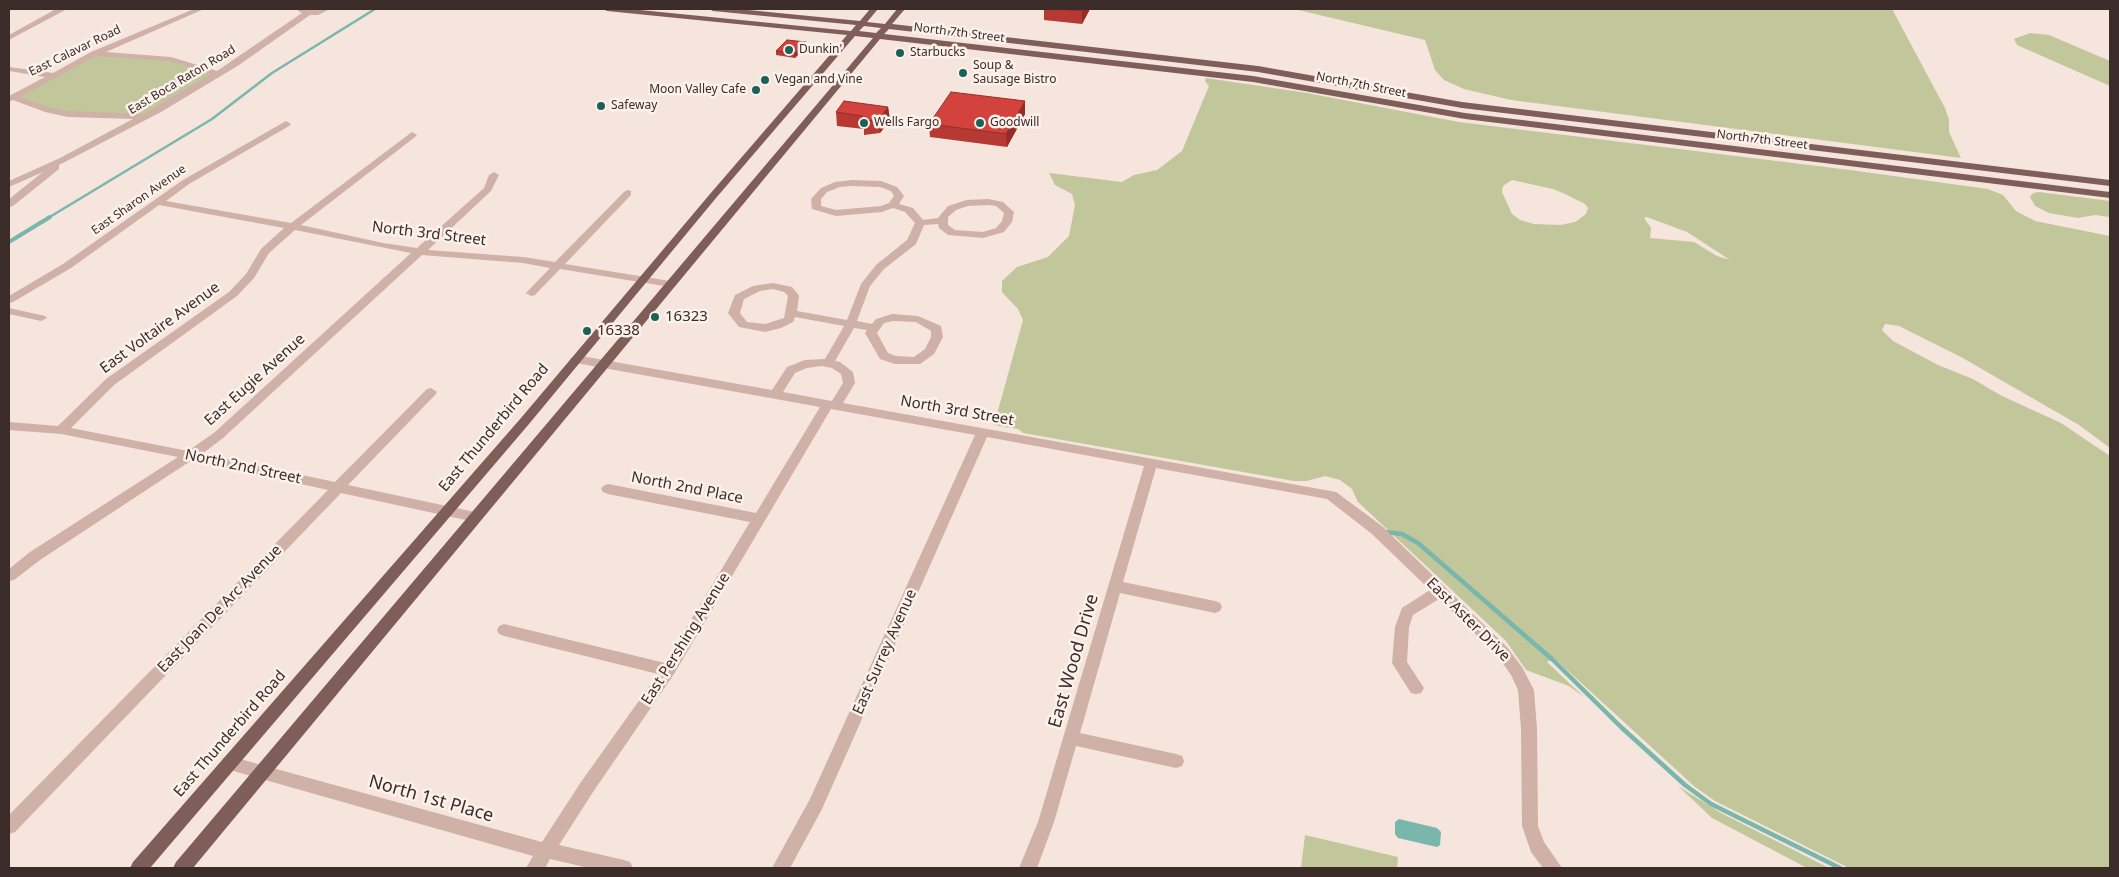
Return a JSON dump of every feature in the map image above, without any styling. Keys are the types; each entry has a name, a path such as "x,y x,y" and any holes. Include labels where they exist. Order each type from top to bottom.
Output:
{"main road":[{"name":"North 7th Street","path":"607,9 853,33 1253,79 1480,118 2110,195"},
{"name":"North 7th Street","path":"713,9 861,23 1266,70 1462,106 2110,183"},
{"name":"East Thunderbird Road","path":"139,868 447,511 874,9"},
{"path":"182,868 901,9"}],"street":[{"path":"9,38 54,11 63,9"},
{"name":"East Calavar Road","path":"153,27 176,9"},
{"name":"East Calavar Road","path":"11,98 94,54 153,27 200,9"},
{"name":"East Boca Raton Road","path":"9,184 63,160 145,117 218,74 305,11 315,13 326,9"},
{"path":"94,54 171,59 218,74"},
{"path":"9,69 52,75"},
{"path":"11,98 61,113 83,116 145,117"},
{"name":"East Sharon Avenue","path":"9,300 67,266 156,202 216,163 286,124"},
{"name":"East Voltaire Avenue","path":"61,430 110,382 189,328 233,294 250,276 265,251 275,240 412,135"},
{"name":"East Boca Raton Road","path":"9,204 50,173 63,160"},
{"name":"East Eugie Avenue","path":"9,576 35,556 191,456 227,428 488,189 494,175"},
{"path":"893,205 899,196 894,189 869,183 838,184 824,190 816,199 816,207 830,213 882,210 893,205 909,210 920,223"},
{"path":"531,293 628,193"},
{"name":"North 3rd Street","path":"156,202 294,226 418,252 523,260 670,284"},
{"path":"967,202 999,204 1009,212 1007,222 1000,230 983,235 952,233 944,226 942,220 943,216 952,208 967,202"},
{"path":"920,223 942,220"},
{"path":"775,395 791,370 805,364 828,363 852,323 866,286 873,275 880,267 912,242 920,223"},
{"path":"772,286 788,289 794,296 791,312 789,320 777,326 755,329 743,325 734,313 738,297 757,288 772,286"},
{"path":"9,312 41,318"},
{"path":"791,312 874,328"},
{"path":"892,317 909,318 925,321 936,328 937,337 930,351 916,361 895,360 884,356 876,344 871,333 874,328 880,321 892,317"},
{"name":"North 3rd Street","path":"576,360 832,404 1331,495"},
{"name":"East Pershing Avenue","path":"535,868 587,787 669,670 832,404 849,383 846,372 836,365 828,363"},
{"name":"East Joan De Arc Avenue","path":"9,826 431,392"},
{"name":"North 2nd Street","path":"9,426 61,430 475,517"},
{"name":"East Surrey Avenue","path":"781,868 816,804 984,432"},
{"name":"East Wood Drive","path":"1028,868 1046,822 1072,738 1151,463"},
{"name":"North 2nd Place","path":"608,489 760,519"},
{"name":"East Aster Drive","path":"1331,495 1353,510 1376,530 1502,651 1517,671 1526,690 1529,729 1530,826 1538,846 1553,868"},
{"path":"1115,586 1215,607"},
{"path":"1416,688 1399,663 1402,627 1407,612 1440,591"},
{"path":"504,630 669,670"},
{"path":"1072,738 1176,761"},
{"name":"North 1st Place","path":"229,763 546,851 624,868"}],"green space":[{"path":"1294,9 1892,9 1945,108 1949,120 1949,132 1961,158 1511,100 1464,89 1444,80 1435,70 1425,40"},
{"path":"2030,33 2049,35 2110,61 2110,86 2017,45 2014,39"},
{"path":"94,54 162,58 218,74 145,117 68,114 13,97"},
{"path":"1206,78 1307,93 1459,122 1850,170 1988,189 2003,195 2016,211 2035,221 2110,236 2110,448 2079,425 1961,357 1899,326 1885,324 1882,330 1893,341 1938,365 1973,379 2002,396 2061,423 2110,456 2110,868 1849,868 1715,801 1695,787 1554,658 1547,662 1584,697 1569,686 1526,670 1506,641 1358,502 1352,489 1340,480 1325,476 1307,481 1294,481 1023,433 1018,429 994,425 1023,320 1018,309 1002,292 1002,281 1017,267 1048,257 1069,236 1075,205 1072,194 1055,185 1049,173 1122,182 1134,175 1157,170 1182,151 1209,86 1205,81","holes":["1512,180 1553,189 1565,194 1585,204 1588,208 1586,214 1575,222 1560,225 1534,224 1520,220 1512,214 1502,192 1503,186","1647,217 1687,232 1730,260 1717,256 1694,242 1650,238 1651,228 1644,218"]},
{"path":"2039,192 2110,201 2110,217 2095,215 2078,218 2049,213 2035,206 2030,197 2033,193"},
{"path":"1678,786 1721,813 1829,868 1807,868 1712,818"},
{"path":"1305,835 1398,857 1397,868 1301,868"}],"water":[{"path":"1399,819 1437,828 1441,832 1440,845 1437,847 1398,838 1395,834 1395,822"}],"building":[{"path":"1058,9 1084,9 1082,11"},
{"path":"787,40 806,42 795,53 776,51"},
{"path":"951,92 1025,101 1006,134 929,124"},
{"path":"844,101 888,107 879,120 863,121 862,116 836,112"}],"waterway":[{"path":"48,218 212,119 272,73 375,9"},
{"path":"9,242 50,217"},
{"path":"1385,532 1402,534 1418,543 1553,660 1622,728 1685,785 1711,804 1840,868"}],"place":[{"name":"Dunkin'","path":"789,50"},
{"name":"Starbucks","path":"900,53"},
{"name":"Soup & Sausage Bistro","path":"963,73"},
{"name":"Vegan and Vine","path":"765,80"},
{"name":"Moon Valley Cafe","path":"756,90"},
{"name":"Safeway","path":"601,106"},
{"name":"Wells Fargo","path":"864,123"},
{"name":"Goodwill","path":"980,123"},
{"name":"16323","path":"655,317"},
{"name":"16338","path":"587,331"}]}
